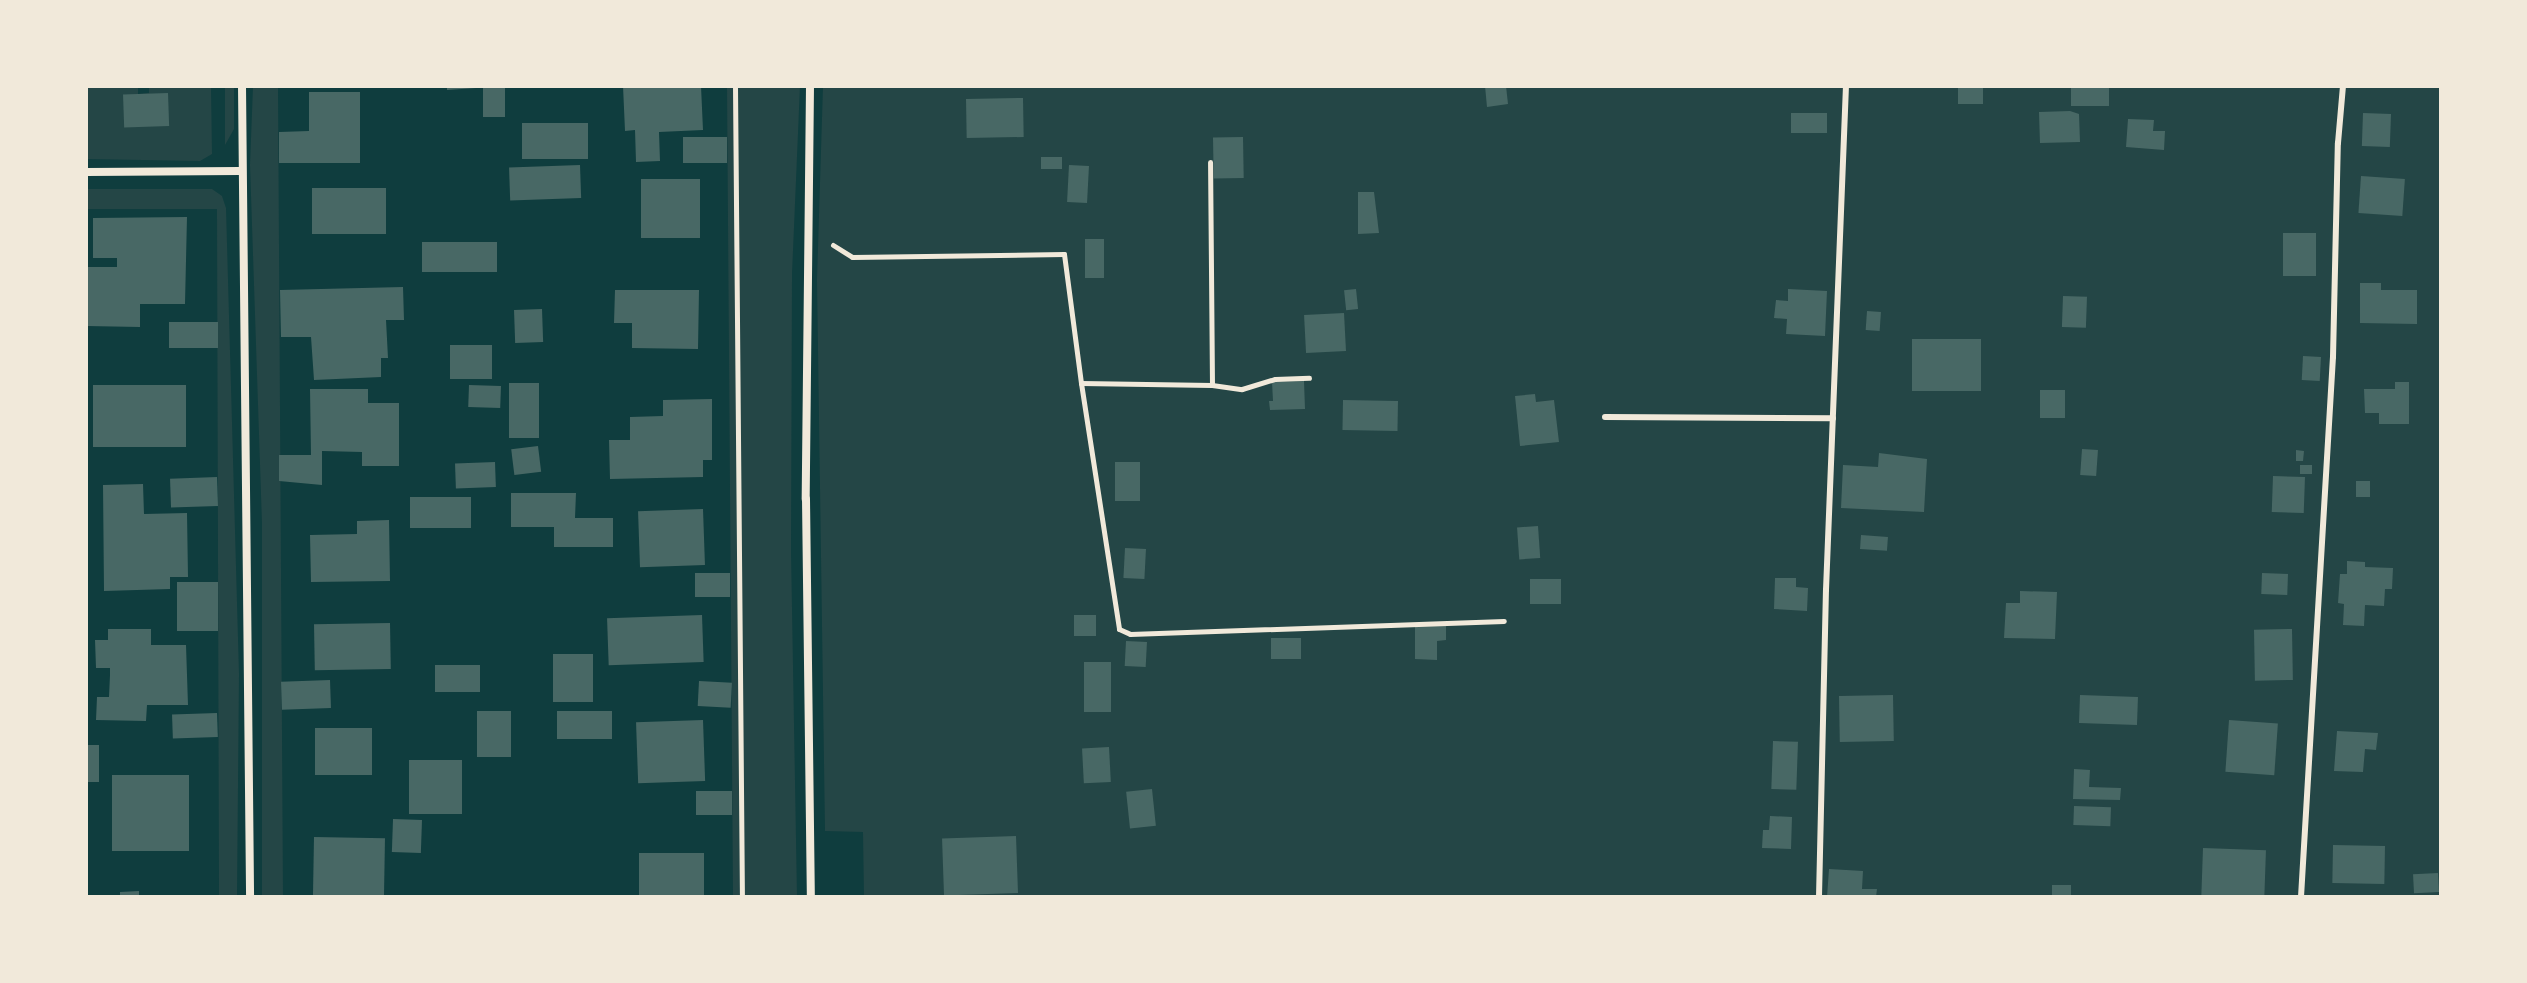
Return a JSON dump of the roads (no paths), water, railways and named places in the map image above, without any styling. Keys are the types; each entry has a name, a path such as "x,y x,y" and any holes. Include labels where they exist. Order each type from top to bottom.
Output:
{"street":[{"path":"242,86 240,171 251,718 250,897"},
{"path":"810,86 806,499 811,897"},
{"path":"86,172 240,171"}],"lane":[{"path":"1819,897 1846,86"},
{"path":"2301,897 2333,357 2338,143 2343,86"},
{"path":"1605,417 1833,418"}]}
